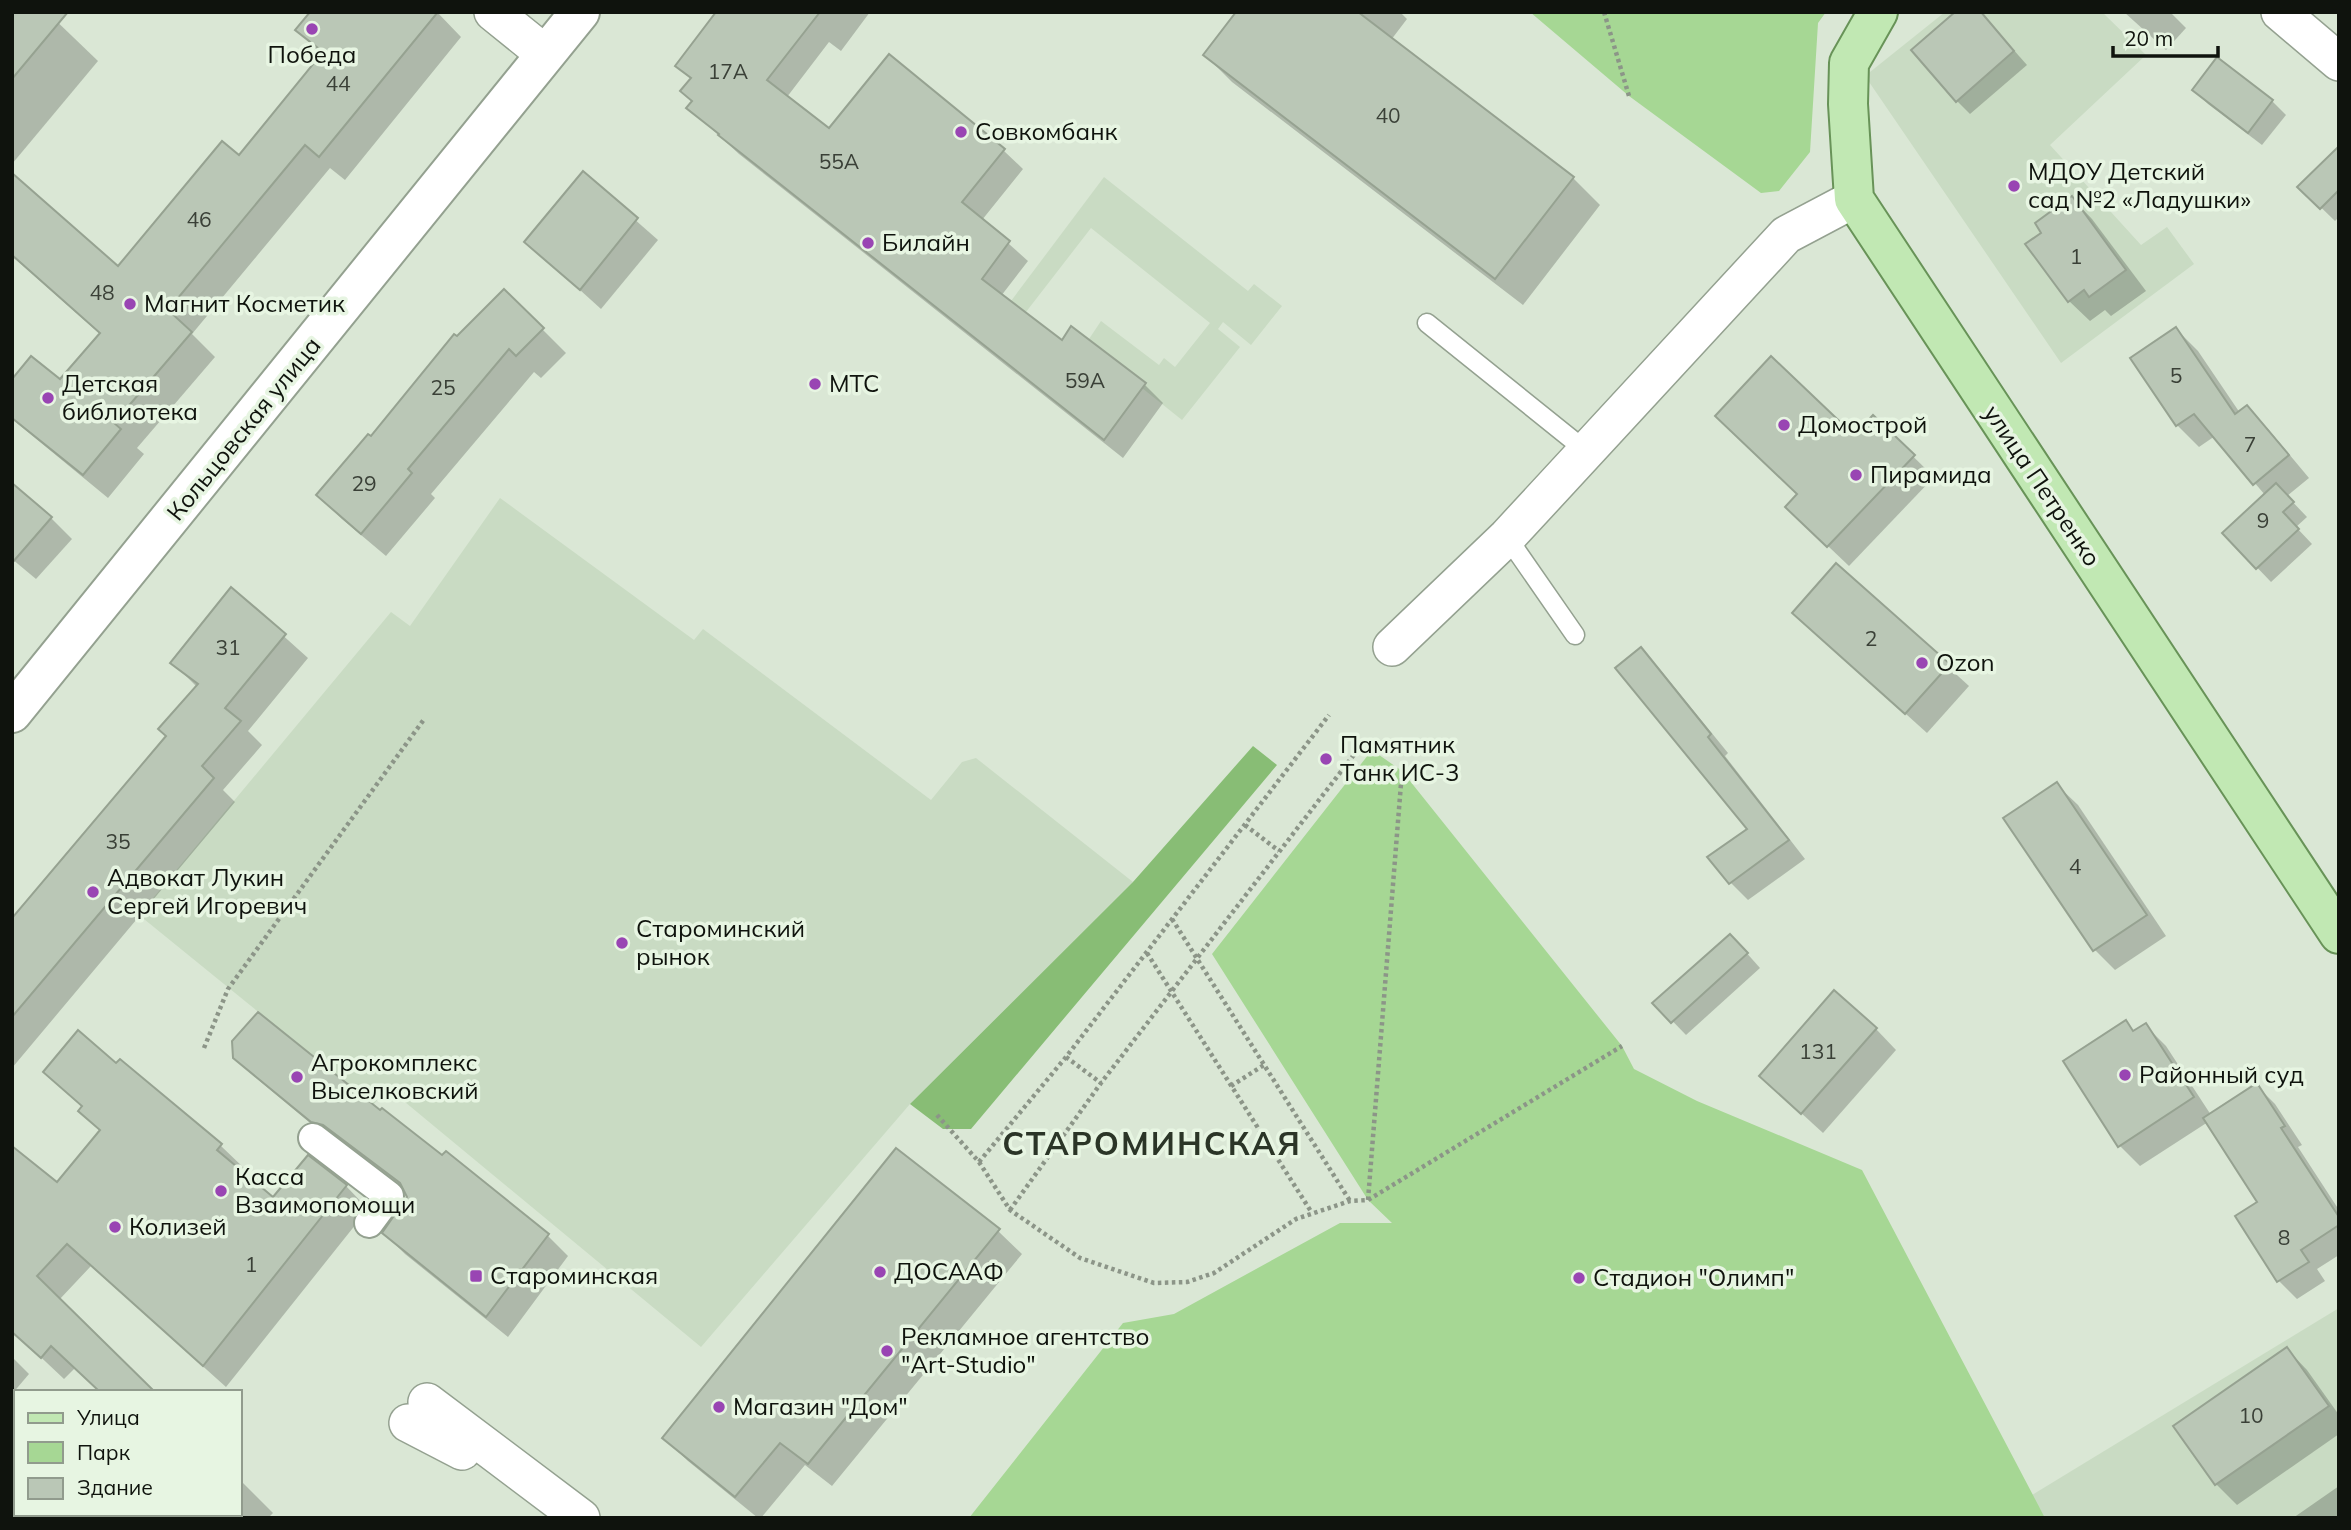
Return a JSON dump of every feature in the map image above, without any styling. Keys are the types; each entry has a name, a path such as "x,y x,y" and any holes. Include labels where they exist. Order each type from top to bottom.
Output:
{"main road":[{"name":"Кольцовская улица","path":"12,713 580,12"},
{"name":"улица Петренко","path":"1878,12 1849,63 1848,104 1854,199 2339,934"}],"street":[{"path":"494,12 545,54"},
{"path":"2280,12 2339,62"},
{"path":"1392,647 1507,537 1786,235 1854,199"},
{"path":"313,1139 389,1196 369,1223"},
{"path":"418,1413 570,1510"}],"lane":[{"path":"1427,323 1585,450"},
{"path":"1507,537 1575,635"}],"path":[{"path":"1604,12 1629,96"},
{"path":"979,1162 1066,1057 1329,715"},
{"path":"204,1048 228,989 425,718"},
{"path":"1010,1210 1101,1083 1363,743"},
{"path":"1367,1200 1402,771"},
{"path":"1245,825 1279,851"},
{"path":"1172,919 1350,1201"},
{"path":"1147,953 1312,1213"},
{"path":"937,1115 979,1162 1010,1210 1080,1258 1154,1283 1187,1282 1214,1273 1296,1219 1350,1201 1367,1200 1622,1046"},
{"path":"1066,1057 1101,1083"},
{"path":"1231,1086 1264,1065"}],"shaded area":[{"name":"МДОУ Детский сад №2 «Ладушки»","path":"1945,12 2102,12 2146,55 2050,145 2141,245 2167,227 2194,264 2061,363 1865,76"},
{"path":"1104,177 1248,291 1254,284 1282,306 1251,345 1223,322 1218,329 1240,347 1182,420 1142,388 1145,383 1089,339 1101,321 1159,365 1164,358 1175,367 1210,323 1091,228 1026,312 1011,301"},
{"name":"Староминский рынок","path":"500,498 694,640 703,629 931,800 962,762 976,758 1133,882 910,1104 701,1347 388,1088 373,1105 139,915 391,612 410,626"},
{"path":"2339,1308 2339,1518 2045,1518 2032,1495"}],"green space":[{"path":"1530,12 1826,12 1818,23 1810,152 1779,191 1761,193 1629,96"},
{"path":"1253,746 1277,765 971,1129 943,1129 910,1104 1133,882"},
{"name":"Стадион \"Олимп\"","path":"1372,750 1402,771 1622,1046 1634,1069 1697,1101 1862,1170 2045,1518 969,1518 1123,1323 1174,1314 1340,1223 1392,1223 1368,1200 1212,954"}],"building":[{"path":"12,12 68,12 12,79"},
{"path":"310,12 438,12 319,157 305,145 168,310 192,332 114,423 121,429 83,475 12,418 12,379 31,356 60,379 100,333 12,255 12,173 118,266 222,141 239,155 323,52 295,30"},
{"path":"716,12 820,12 767,80 829,128 889,54 1005,149 962,202 1010,241 982,279 1062,340 1071,326 1146,383 1104,440 686,108 692,101 680,91 691,78 675,66"},
{"path":"1236,12 1358,12 1574,177 1495,279 1203,55"},
{"path":"1955,12 1981,12 2014,51 1956,102 1911,50"},
{"path":"2217,57 2273,100 2248,133 2192,90"},
{"path":"2339,146 2339,190 2320,209 2297,187"},
{"path":"583,171 638,218 580,290 524,242"},
{"path":"2072,196 2126,270 2089,297 2084,290 2068,302 2025,244 2041,233 2035,223"},
{"path":"504,289 544,328 516,356 509,349 408,469 412,473 361,534 316,495 368,434 371,436 454,334 457,336"},
{"path":"2176,327 2235,414 2247,405 2289,455 2253,485 2194,414 2176,426 2130,358"},
{"path":"1771,356 1854,435 1873,415 1915,455 1827,547 1785,507 1797,494 1715,416"},
{"path":"12,483 52,517 12,563"},
{"path":"2276,483 2294,502 2283,512 2299,529 2256,569 2222,533"},
{"path":"1836,563 1950,664 1905,714 1792,613"},
{"path":"231,587 286,634 225,708 241,721 202,766 214,778 12,1017 12,918 166,736 158,729 198,684 170,663"},
{"path":"1641,647 1711,734 1708,737 1789,840 1729,884 1707,857 1747,829 1615,668"},
{"path":"2057,782 2147,915 2093,951 2003,818"},
{"path":"1730,934 1748,953 1671,1023 1652,1003"},
{"path":"1834,990 1877,1028 1801,1114 1759,1076"},
{"path":"258,1012 380,1110 382,1108 442,1155 446,1151 549,1234 486,1317 382,1233 407,1197 400,1183 323,1125 311,1122 233,1058 232,1041"},
{"name":"Районный суд","path":"2126,1020 2133,1031 2146,1023 2194,1097 2118,1147 2063,1061"},
{"path":"78,1030 116,1063 120,1059 222,1144 217,1150 273,1197 308,1155 347,1185 203,1366 67,1244 37,1276 153,1390 98,1390 51,1346 41,1358 12,1332 12,1146 57,1182 100,1130 78,1111 82,1106 43,1072"},
{"path":"2257,1083 2285,1126 2281,1128 2339,1217 2339,1225 2301,1250 2309,1262 2277,1282 2235,1216 2257,1202 2203,1118"},
{"name":"ДОСААФ","path":"896,1148 1000,1229 808,1464 780,1443 735,1497 662,1438"},
{"path":"2287,1347 2329,1406 2215,1485 2173,1426"}],"place":[{"name":"Победа","path":"312,29"},
{"name":"Совкомбанк","path":"961,132"},
{"name":"МДОУ Детский сад №2 «Ладушки»","path":"2014,186"},
{"name":"Билайн","path":"868,243"},
{"name":"Магнит Косметик","path":"130,304"},
{"name":"МТС","path":"815,384"},
{"name":"Детская библиотека","path":"48,398"},
{"name":"Домострой","path":"1784,425"},
{"name":"Пирамида","path":"1856,475"},
{"name":"Ozon","path":"1922,663"},
{"name":"Памятник Танк ИС-3","path":"1326,759"},
{"name":"Адвокат Лукин Сергей Игоревич","path":"93,892"},
{"name":"Староминский рынок","path":"622,943"},
{"name":"Районный суд","path":"2125,1075"},
{"name":"Агрокомплекс Выселковский","path":"297,1077"},
{"name":"Касса Взаимопомощи","path":"221,1191"},
{"name":"Колизей","path":"115,1227"},
{"name":"ДОСААФ","path":"880,1272"},
{"name":"Староминская","path":"476,1276"},
{"name":"Стадион \"Олимп\"","path":"1579,1278"},
{"name":"Рекламное агентство \"Art-Studio\"","path":"887,1351"},
{"name":"Магазин \"Дом\"","path":"719,1407"}],"district":[{"name":"СТАРОМИНСКАЯ","path":"1152,1144"}]}
